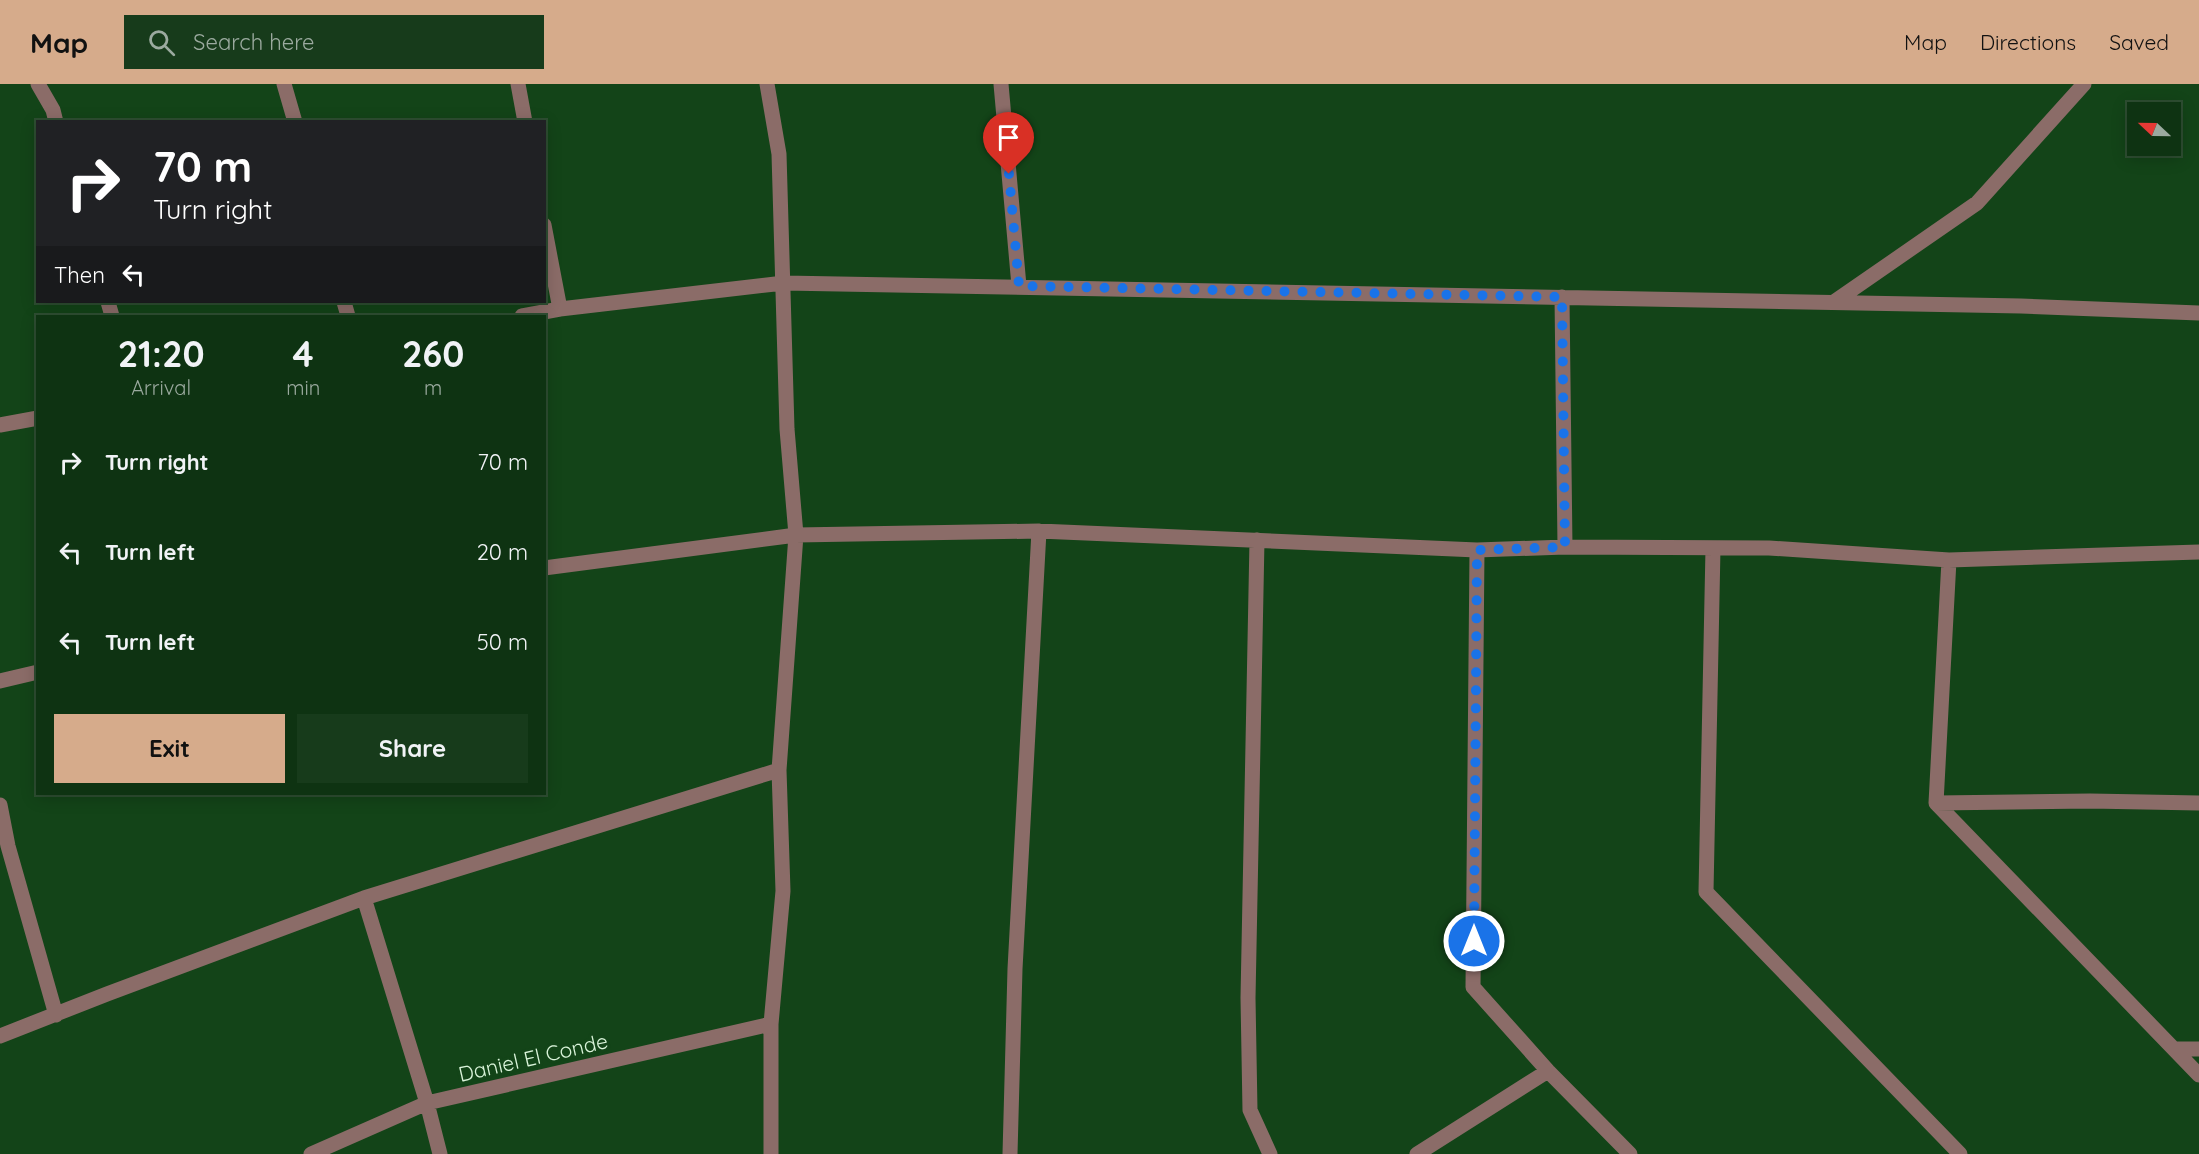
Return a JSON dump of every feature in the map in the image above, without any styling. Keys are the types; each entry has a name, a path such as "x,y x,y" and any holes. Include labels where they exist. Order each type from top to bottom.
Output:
{"street":[{"path":"38,84 53,110 56,120"},
{"path":"284,84 294,120"},
{"path":"518,84 525,120"},
{"path":"767,84 779,154 788,429 796,535 779,770 783,891 771,1024 771,1154"},
{"path":"1001,84 1019,286"},
{"path":"1833,302 1977,203 2084,84"},
{"path":"546,236 560,309"},
{"path":"527,315 560,309 784,283 1833,302 2199,313"},
{"path":"1562,297 1565,547"},
{"path":"0,425 36,418"},
{"path":"1010,1154 1015,969 1039,531"},
{"path":"546,568 796,535 1039,531 1477,550 1565,547 1769,548 1949,560 2199,552"},
{"path":"1257,540 1248,998 1250,1110 1270,1154"},
{"path":"1713,548 1706,892 1960,1154"},
{"path":"1477,550 1473,987 1548,1071 1630,1154"},
{"path":"1949,560 1936,803 2199,1075"},
{"path":"0,681 36,672"},
{"path":"0,1036 364,898 779,770"},
{"path":"1936,803 2090,801 2199,803"},
{"path":"0,805 8,846 56,1015"},
{"path":"364,898 427,1103 440,1154"},
{"name":"Daniel El Conde","path":"311,1154 427,1103 771,1024"},
{"path":"2174,1049 2199,1049"},
{"path":"1417,1154 1548,1071"}],"route":[{"path":"1009,174 1019,286 1562,297 1565,547 1477,550 1474,941"}]}
